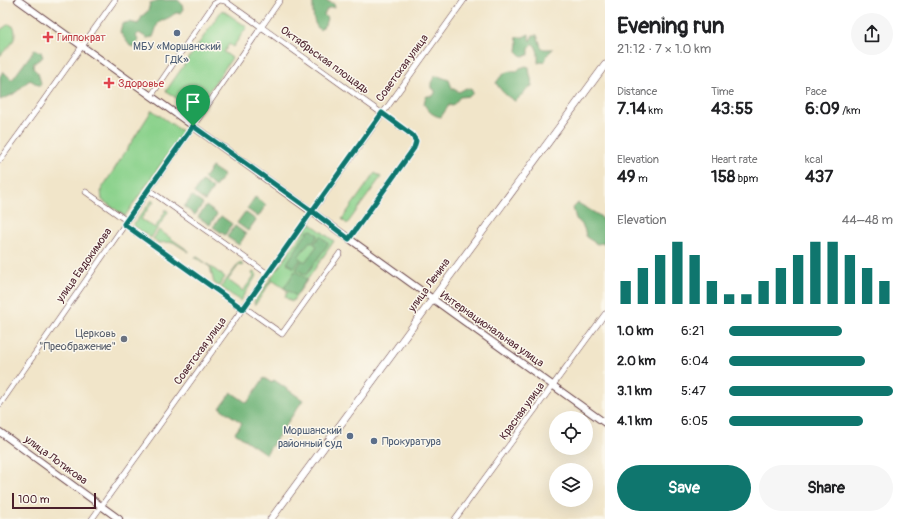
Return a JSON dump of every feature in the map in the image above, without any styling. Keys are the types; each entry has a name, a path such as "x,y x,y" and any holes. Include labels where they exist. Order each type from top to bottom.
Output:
{"main road":[{"name":"улица Ленина","path":"271,519 605,65"}],"street":[{"name":"Интернациональная улица","path":"18,0 81,47 312,211 605,423"},
{"path":"0,160 115,0"},
{"name":"Октябрьская площадь","path":"151,96 214,4 220,0 225,1 382,113 412,135 416,141 414,148 349,239"},
{"name":"улица Евдокимова","path":"0,404 280,0"},
{"name":"Советская улица","path":"92,519 464,0"},
{"path":"149,190 268,274"},
{"path":"86,192 125,222 282,334 340,252"},
{"name":"Красная улица","path":"455,519 605,314"},
{"name":"улица Лотикова","path":"0,432 118,519"}],"green space":[{"path":"159,0 178,0 182,4 183,9 180,13 175,14 159,23 153,37 147,38 139,33 136,36 138,42 135,47 130,46 120,32 122,24 129,22 138,24 143,15 148,11 150,3"},
{"path":"315,0 325,0 334,4 335,8 331,7 327,9 324,15 327,18 325,25 320,30 317,27 314,17 313,2"},
{"path":"222,10 247,27 233,47 229,44 224,52 232,58 195,111 166,91"},
{"path":"9,24 14,27 15,36 12,43 0,56 0,30"},
{"path":"529,34 530,41 533,35 537,35 542,49 553,49 547,55 545,61 538,63 537,50 533,44 529,49 529,55 522,56 517,51 518,43 516,37 523,37"},
{"path":"35,49 41,52 43,57 34,63 33,68 38,73 41,83 40,86 30,80 10,96 0,100 0,77 3,71 12,80"},
{"path":"526,66 529,67 532,86 515,101 504,93 496,83 505,73 517,71"},
{"path":"438,76 449,80 452,88 459,92 466,88 471,89 473,93 470,96 460,97 452,106 449,105 441,117 431,113 424,104 427,96 433,96 435,93 435,90 431,88 431,83 434,77"},
{"path":"152,110 183,132 125,216 102,200 101,190"},
{"path":"212,167 224,175 215,187 204,178"},
{"path":"375,173 381,177 347,224 342,219"},
{"path":"202,181 213,189 205,201 194,193"},
{"path":"192,196 203,204 195,215 184,207"},
{"path":"255,197 266,205 258,217 247,209"},
{"path":"152,200 154,203 152,203 141,219 155,228 165,212 164,210 167,210 168,212 151,238 133,225"},
{"path":"578,203 600,216 605,222 605,245 603,243 597,244 586,237 583,227 576,219 573,208"},
{"path":"206,206 217,214 210,225 198,217"},
{"path":"245,212 256,220 248,231 237,223"},
{"path":"221,216 232,224 225,235 213,227"},
{"path":"310,223 334,241 292,302 285,297 288,291 272,280 255,305 254,302"},
{"path":"235,226 246,234 239,245 227,237"},
{"path":"159,230 189,252 173,242 158,243 153,239"},
{"path":"312,230 318,235 313,243 310,241 298,257 301,259 294,268 287,263 308,231"},
{"path":"320,236 328,244 306,275 296,269 302,260 305,262 317,246 314,244"},
{"path":"196,256 225,277 219,286 214,283 210,267 195,257"},
{"path":"240,262 243,265 239,265 228,280 243,291 254,276 252,274 253,272 257,275 240,301 221,287"},
{"path":"295,271 307,279 296,296 284,288"},
{"path":"264,378 272,383 274,380 303,400 266,454 235,433 242,423 220,408 231,392 247,403"}],"place":[{"name":"МБУ «Моршанский ГДК»","path":"177,33"},
{"name":"Гиппократ","path":"48,37"},
{"name":"Здоровье","path":"109,83"},
{"name":"Церковь \"Преображение\"","path":"124,339"},
{"name":"Моршанский районный суд","path":"350,436"},
{"name":"Прокуратура","path":"374,441"}],"route":[{"path":"193,126 124,224 243,309 312,211 349,239 414,148 416,141 412,135 382,113 312,211 193,126"}]}
